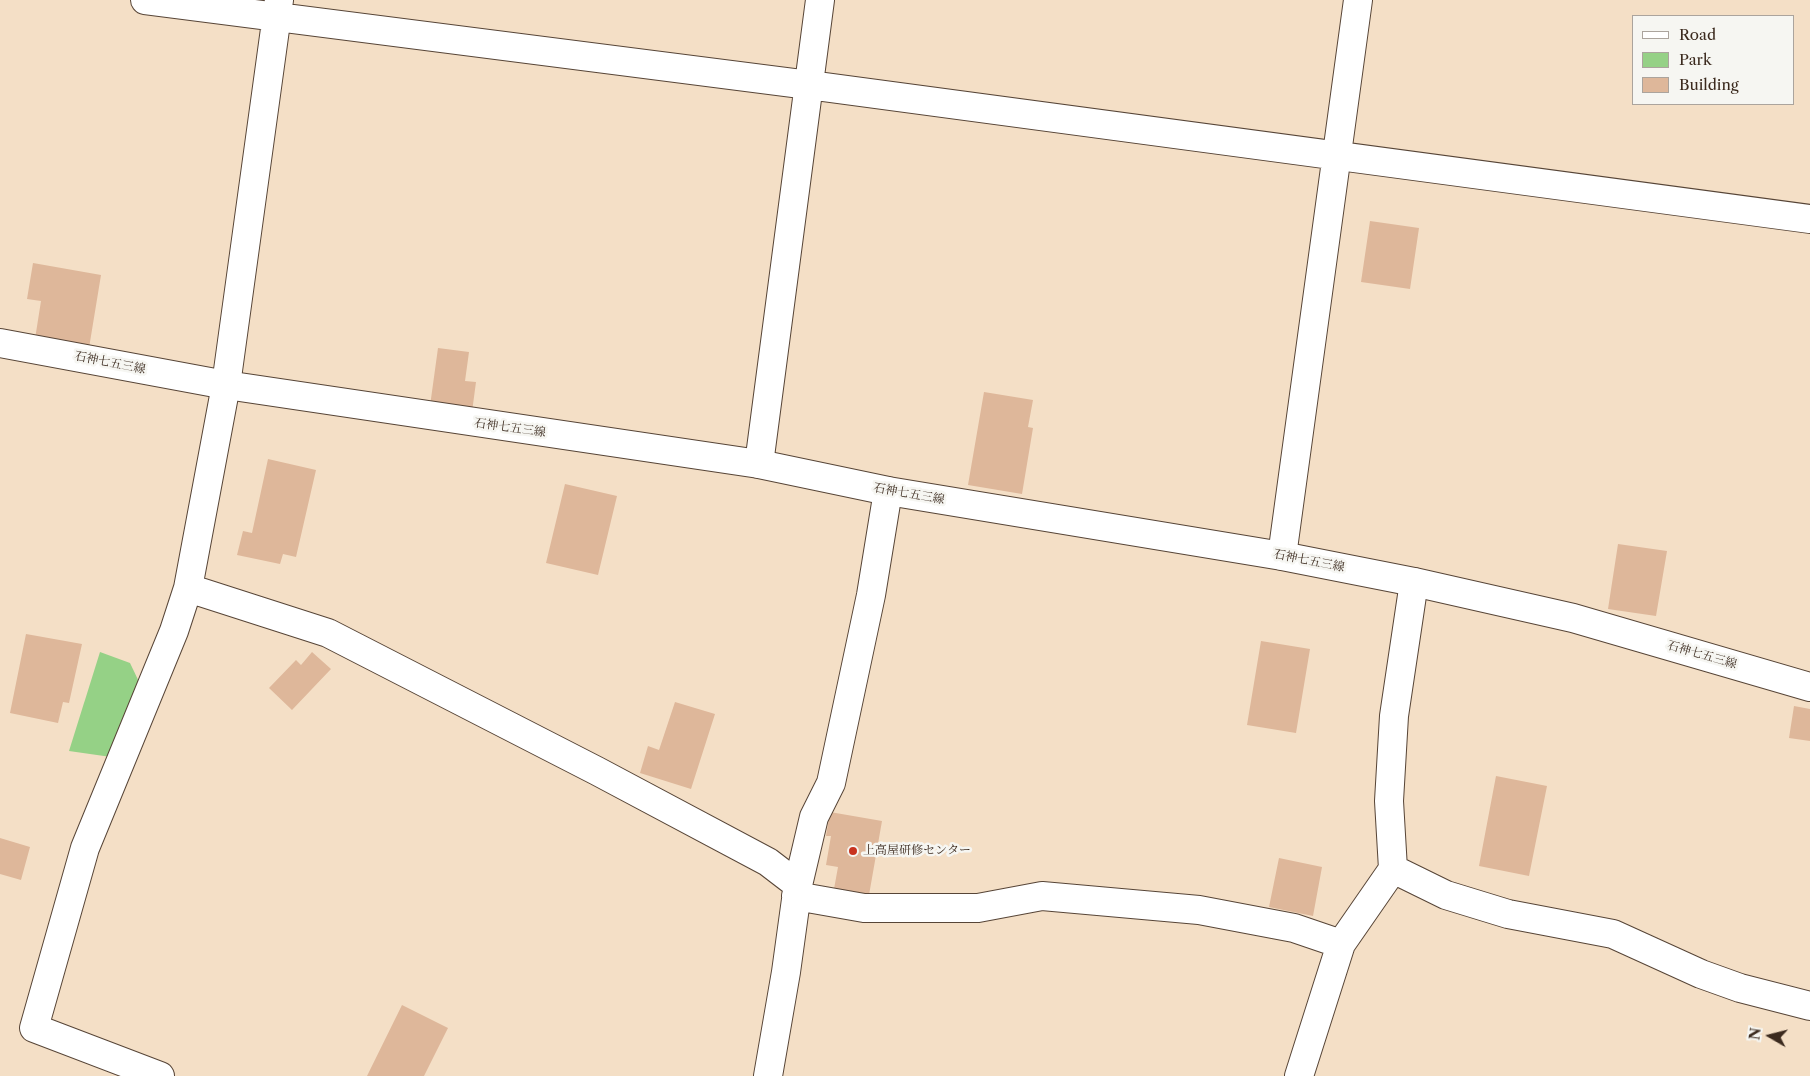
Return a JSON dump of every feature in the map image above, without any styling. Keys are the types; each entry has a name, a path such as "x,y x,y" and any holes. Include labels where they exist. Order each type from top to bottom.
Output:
{"street":[{"path":"145,0 277,9 810,85 1810,219"},
{"path":"759,464 820,0"},
{"path":"1282,556 1358,0"},
{"path":"160,1076 126,1069 34,1028 85,848 174,631 188,588 226,385 277,9"},
{"name":"石神七五三線","path":"0,343 226,385 759,464 888,491 1282,556 1414,582 1573,618 1810,687"},
{"path":"768,1076 783,991 797,891 814,817 831,783 871,595 888,491"},
{"path":"1299,1076 1341,944 1392,869 1388,801 1394,716 1414,582"},
{"path":"188,588 328,633 597,771 768,862 797,891 864,908 978,908 1042,896 1199,910 1294,928 1341,944"},
{"path":"1392,869 1446,895 1508,914 1613,934 1708,977 1740,988 1810,1006"}],"green space":[{"path":"100,652 130,663 141,686 111,757 69,751"}],"building":[{"path":"1370,221 1419,228 1410,289 1361,282"},
{"path":"33,263 101,275 89,348 35,339 41,301 27,299"},
{"path":"438,348 469,352 465,381 476,382 472,412 430,406"},
{"path":"984,392 1033,400 1028,427 1033,428 1022,494 968,485"},
{"path":"268,459 316,470 296,557 283,554 280,564 237,555 243,531 252,533"},
{"path":"565,484 617,496 598,575 546,563"},
{"path":"1618,544 1667,551 1656,616 1608,609"},
{"path":"26,634 82,644 69,703 63,702 58,723 10,713"},
{"path":"1261,641 1310,649 1296,733 1247,725"},
{"path":"312,652 331,669 292,710 269,688 296,660 301,665"},
{"path":"675,702 715,714 691,789 640,773 648,746 659,750"},
{"path":"1794,706 1810,709 1810,741 1789,738"},
{"path":"1496,776 1547,786 1529,876 1479,866"},
{"name":"上高屋研修センター","path":"830,812 882,821 869,895 834,889 838,867 826,865 831,836 826,836"},
{"path":"0,838 30,847 21,880 0,874"},
{"path":"1279,858 1322,867 1313,916 1269,907"},
{"path":"402,1005 448,1028 424,1076 367,1076"}],"place":[{"name":"上高屋研修センター","path":"853,851"}]}
